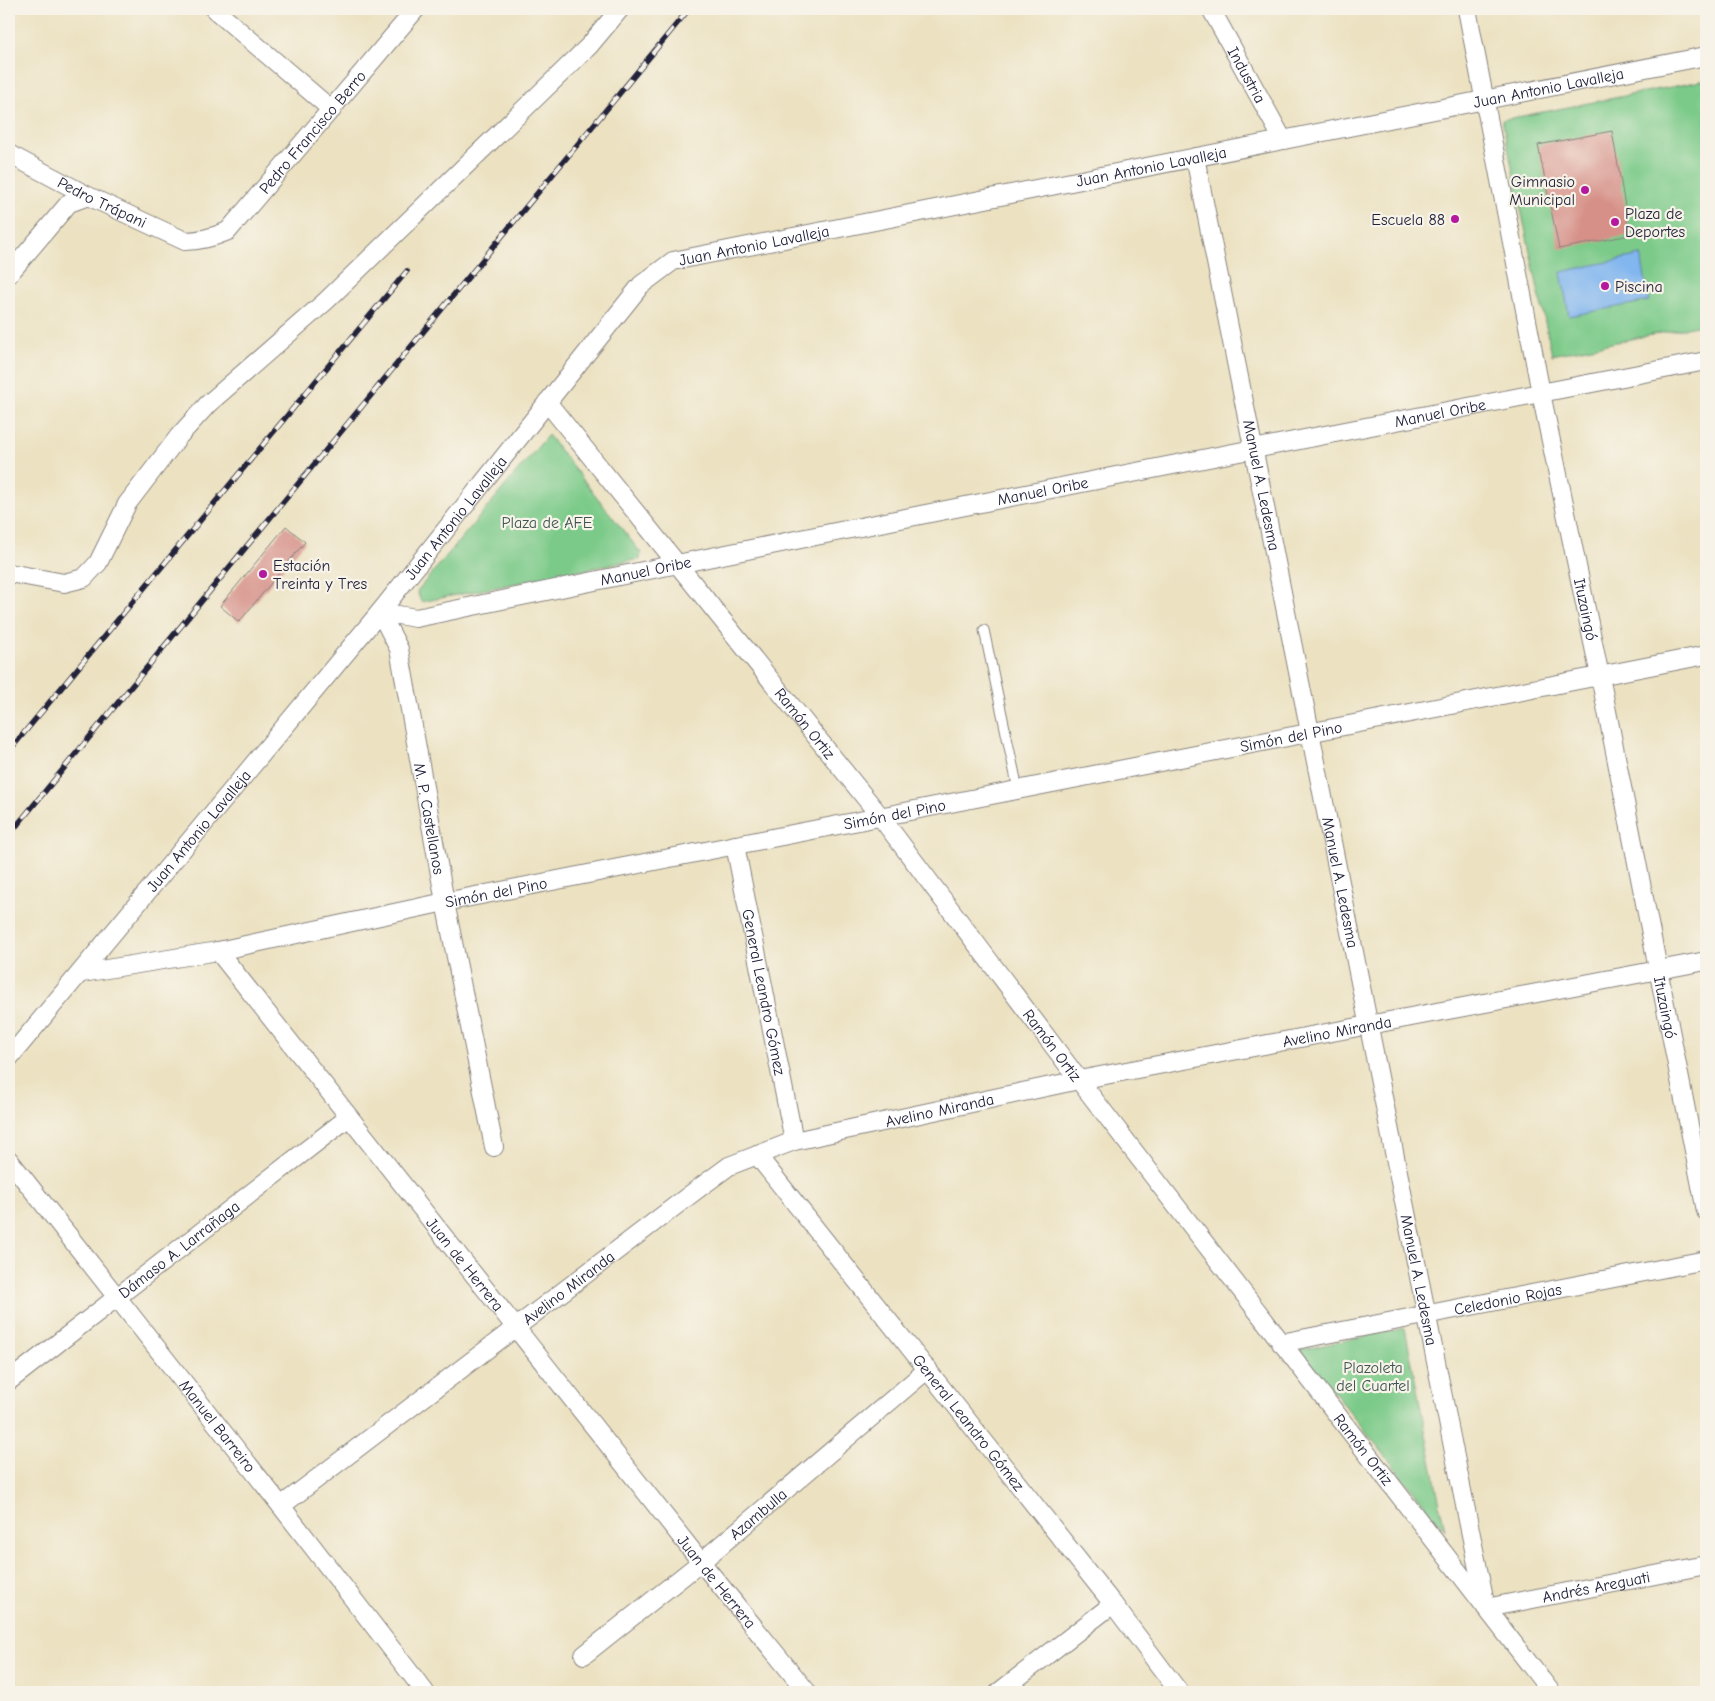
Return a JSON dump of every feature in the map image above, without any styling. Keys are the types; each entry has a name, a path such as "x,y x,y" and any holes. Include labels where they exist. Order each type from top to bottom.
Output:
{"street":[{"path":"214,9 332,110"},
{"name":"Pedro Francisco Berro","path":"200,240 228,231 416,9"},
{"path":"9,573 64,583 84,578 98,563 127,504 179,436 208,404 326,301 589,46 620,9"},
{"name":"Industria","path":"1211,9 1284,140"},
{"name":"Ituzaingó","path":"1467,9 1541,393 1600,676 1706,1211"},
{"name":"Juan Antonio Lavalleja","path":"9,1058 82,973 380,612 641,285 673,261 1706,56"},
{"name":"Pedro Trápani","path":"9,154 88,196 185,240 200,240"},
{"name":"Manuel A. Ledesma","path":"1195,157 1256,448 1425,1315 1486,1608"},
{"path":"9,274 69,202 88,196"},
{"name":"Manuel Oribe","path":"380,612 416,618 676,563 1706,361"},
{"name":"Ramón Ortiz","path":"546,402 880,816 1281,1343 1552,1692"},
{"name":"M. P. Castellanos","path":"380,612 399,649 445,902 494,1147"},
{"name":"Simón del Pino","path":"82,973 218,951 445,902 1706,655"},
{"name":"General Leandro Gómez","path":"735,845 794,1141"},
{"name":"Juan de Herrera","path":"218,951 701,1562 807,1692"},
{"name":"Avelino Miranda","path":"281,1506 708,1181 729,1166 757,1155 794,1141 1080,1080 1706,961"},
{"name":"Dámaso A. Larrañaga","path":"9,1381 350,1118"},
{"name":"General Leandro Gómez","path":"757,1155 1113,1604 1179,1692"},
{"name":"Manuel Barreiro","path":"9,1160 425,1692"},
{"name":"Celedonio Rojas","path":"1281,1343 1706,1260"},
{"name":"Azambulla","path":"584,1655 701,1562 928,1369"},
{"name":"Andrés Areguati","path":"1486,1608 1706,1565"},
{"path":"999,1692 1113,1604"}],"lane":[{"path":"984,630 1018,789"}],"green space":[{"name":"Plaza de Deportes","path":"1706,80 1706,324 1552,355 1502,120"},
{"name":"Plaza de AFE","path":"548,435 641,553 640,559 421,602 417,591"},
{"name":"Plazoleta del Cuartel","path":"1405,1328 1445,1530 1300,1350"}],"water":[{"name":"Piscina","path":"1641,255 1649,301 1569,316 1561,272"}],"building":[{"name":"Gimnasio Municipal","path":"1612,131 1630,235 1559,249 1538,145"},
{"name":"Estación Treinta y Tres","path":"286,526 305,542 239,622 220,606"}],"railway":[{"path":"9,835 689,9"},
{"path":"9,751 407,271"}],"place":[{"name":"Gimnasio Municipal","path":"1585,190"},
{"name":"Escuela 88","path":"1455,219"},
{"name":"Plaza de Deportes","path":"1615,222"},
{"name":"Piscina","path":"1605,286"},
{"name":"Estación Treinta y Tres","path":"263,574"}]}
